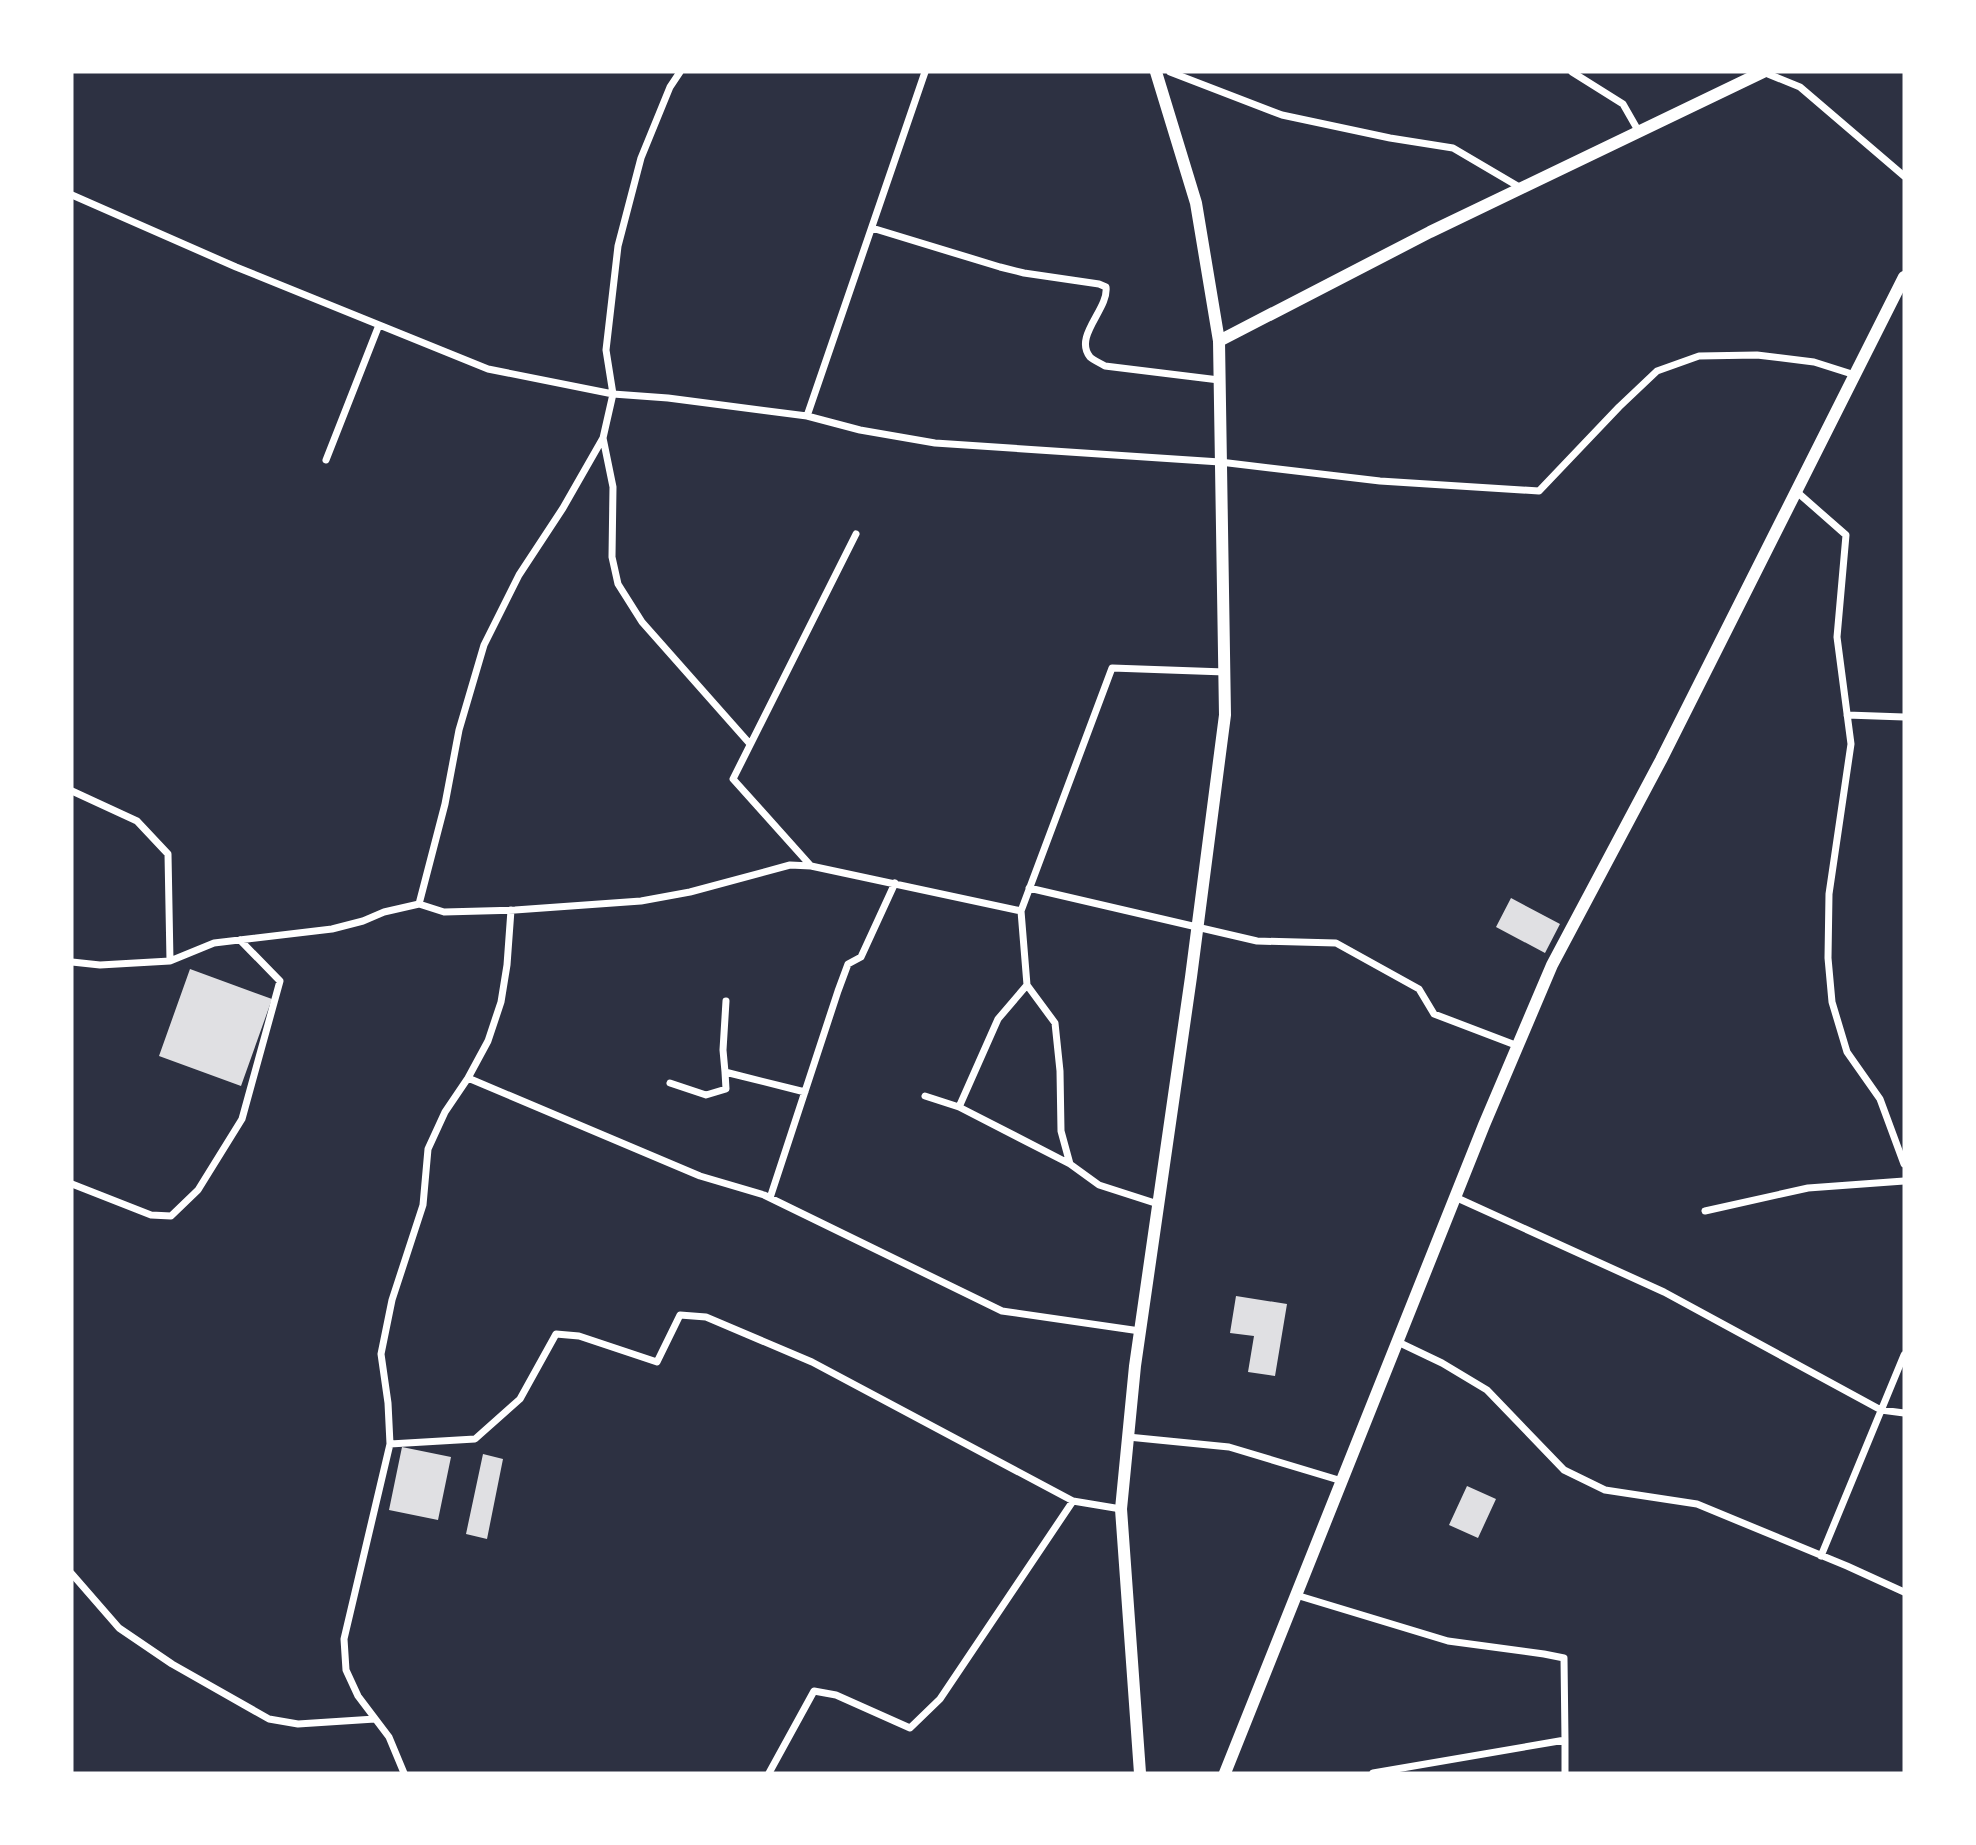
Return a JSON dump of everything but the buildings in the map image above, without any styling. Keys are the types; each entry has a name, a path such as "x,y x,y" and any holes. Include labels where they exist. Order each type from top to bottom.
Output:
{"street":[{"path":"419,904 445,804 459,730 484,645 519,575 564,508 603,438 613,394 606,350 618,246 641,158 670,87 680,72"},
{"path":"807,416 925,72"},
{"path":"1140,1773 1121,1509 1140,1331 1225,715 1219,341 1196,203 1156,72"},
{"path":"1170,72 1282,115 1390,138 1453,148 1521,188"},
{"path":"1572,72 1623,104 1639,132"},
{"path":"1219,341 1430,232 1763,72 1800,87 1904,176"},
{"path":"72,195 236,267 488,369 613,394 668,398 807,416 860,430 935,443 1220,462 1380,481 1539,491 1657,371 1678,363 1699,356 1757,355 1814,362 1855,375"},
{"path":"872,228 1024,273 1099,284 1105,288 1107,296 1088,330 1085,346 1090,356 1105,366 1219,380"},
{"path":"1225,1773 1455,1197 1552,965 1661,760 1904,276"},
{"path":"326,460 379,325"},
{"path":"603,438 613,487 612,557 618,584 642,622 750,744"},
{"path":"1797,492 1846,535 1837,637 1851,744 1829,894 1828,958 1832,1002 1847,1052 1880,1099 1904,1164"},
{"path":"811,866 733,779 856,534"},
{"path":"1070,1164 1061,1131 1060,1071 1055,1023 1027,985 1021,911 1112,668 1225,672"},
{"path":"1847,715 1904,717"},
{"path":"72,791 137,821 168,854 170,961"},
{"path":"72,962 100,965 170,961 214,943 332,929 419,904 444,912 641,901 790,865 811,866 1021,911"},
{"path":"770,1198 848,964 861,957 895,883"},
{"path":"1029,888 1257,941 1336,943 1419,989 1434,1014 1518,1046"},
{"path":"404,1773 389,1737 358,1696 346,1670 344,1639 390,1444 388,1403 380,1354 392,1300 423,1205 428,1149 444,1112 468,1078 488,1041 502,1002 511,910"},
{"path":"72,1184 151,1215 171,1216 198,1190 242,1119 280,981 240,940"},
{"path":"959,1107 998,1019 1027,985"},
{"path":"670,1083 705,1095 726,1089 723,1050 726,1001"},
{"path":"725,1072 805,1093"},
{"path":"468,1078 700,1176 770,1198 1002,1311 1140,1331"},
{"path":"925,1096 959,1107 1070,1164 1099,1185 1158,1204"},
{"path":"1705,1211 1808,1188 1904,1181"},
{"path":"1455,1197 1664,1293 1881,1410 1904,1413"},
{"path":"390,1444 475,1439 520,1399 556,1334 579,1336 657,1362 680,1315 706,1317 812,1362 1073,1501 1121,1509"},
{"path":"1398,1342 1442,1363 1487,1390 1564,1470 1605,1490 1697,1504 1904,1592"},
{"path":"1821,1556 1904,1355"},
{"path":"1128,1437 1229,1447 1342,1481"},
{"path":"769,1773 814,1691 836,1695 910,1728 940,1699 1073,1501"},
{"path":"72,1574 119,1628 172,1664 269,1719 298,1724 375,1719"},
{"path":"1297,1595 1448,1641 1564,1658 1564,1773"},
{"path":"1373,1773 1565,1740"}]}
